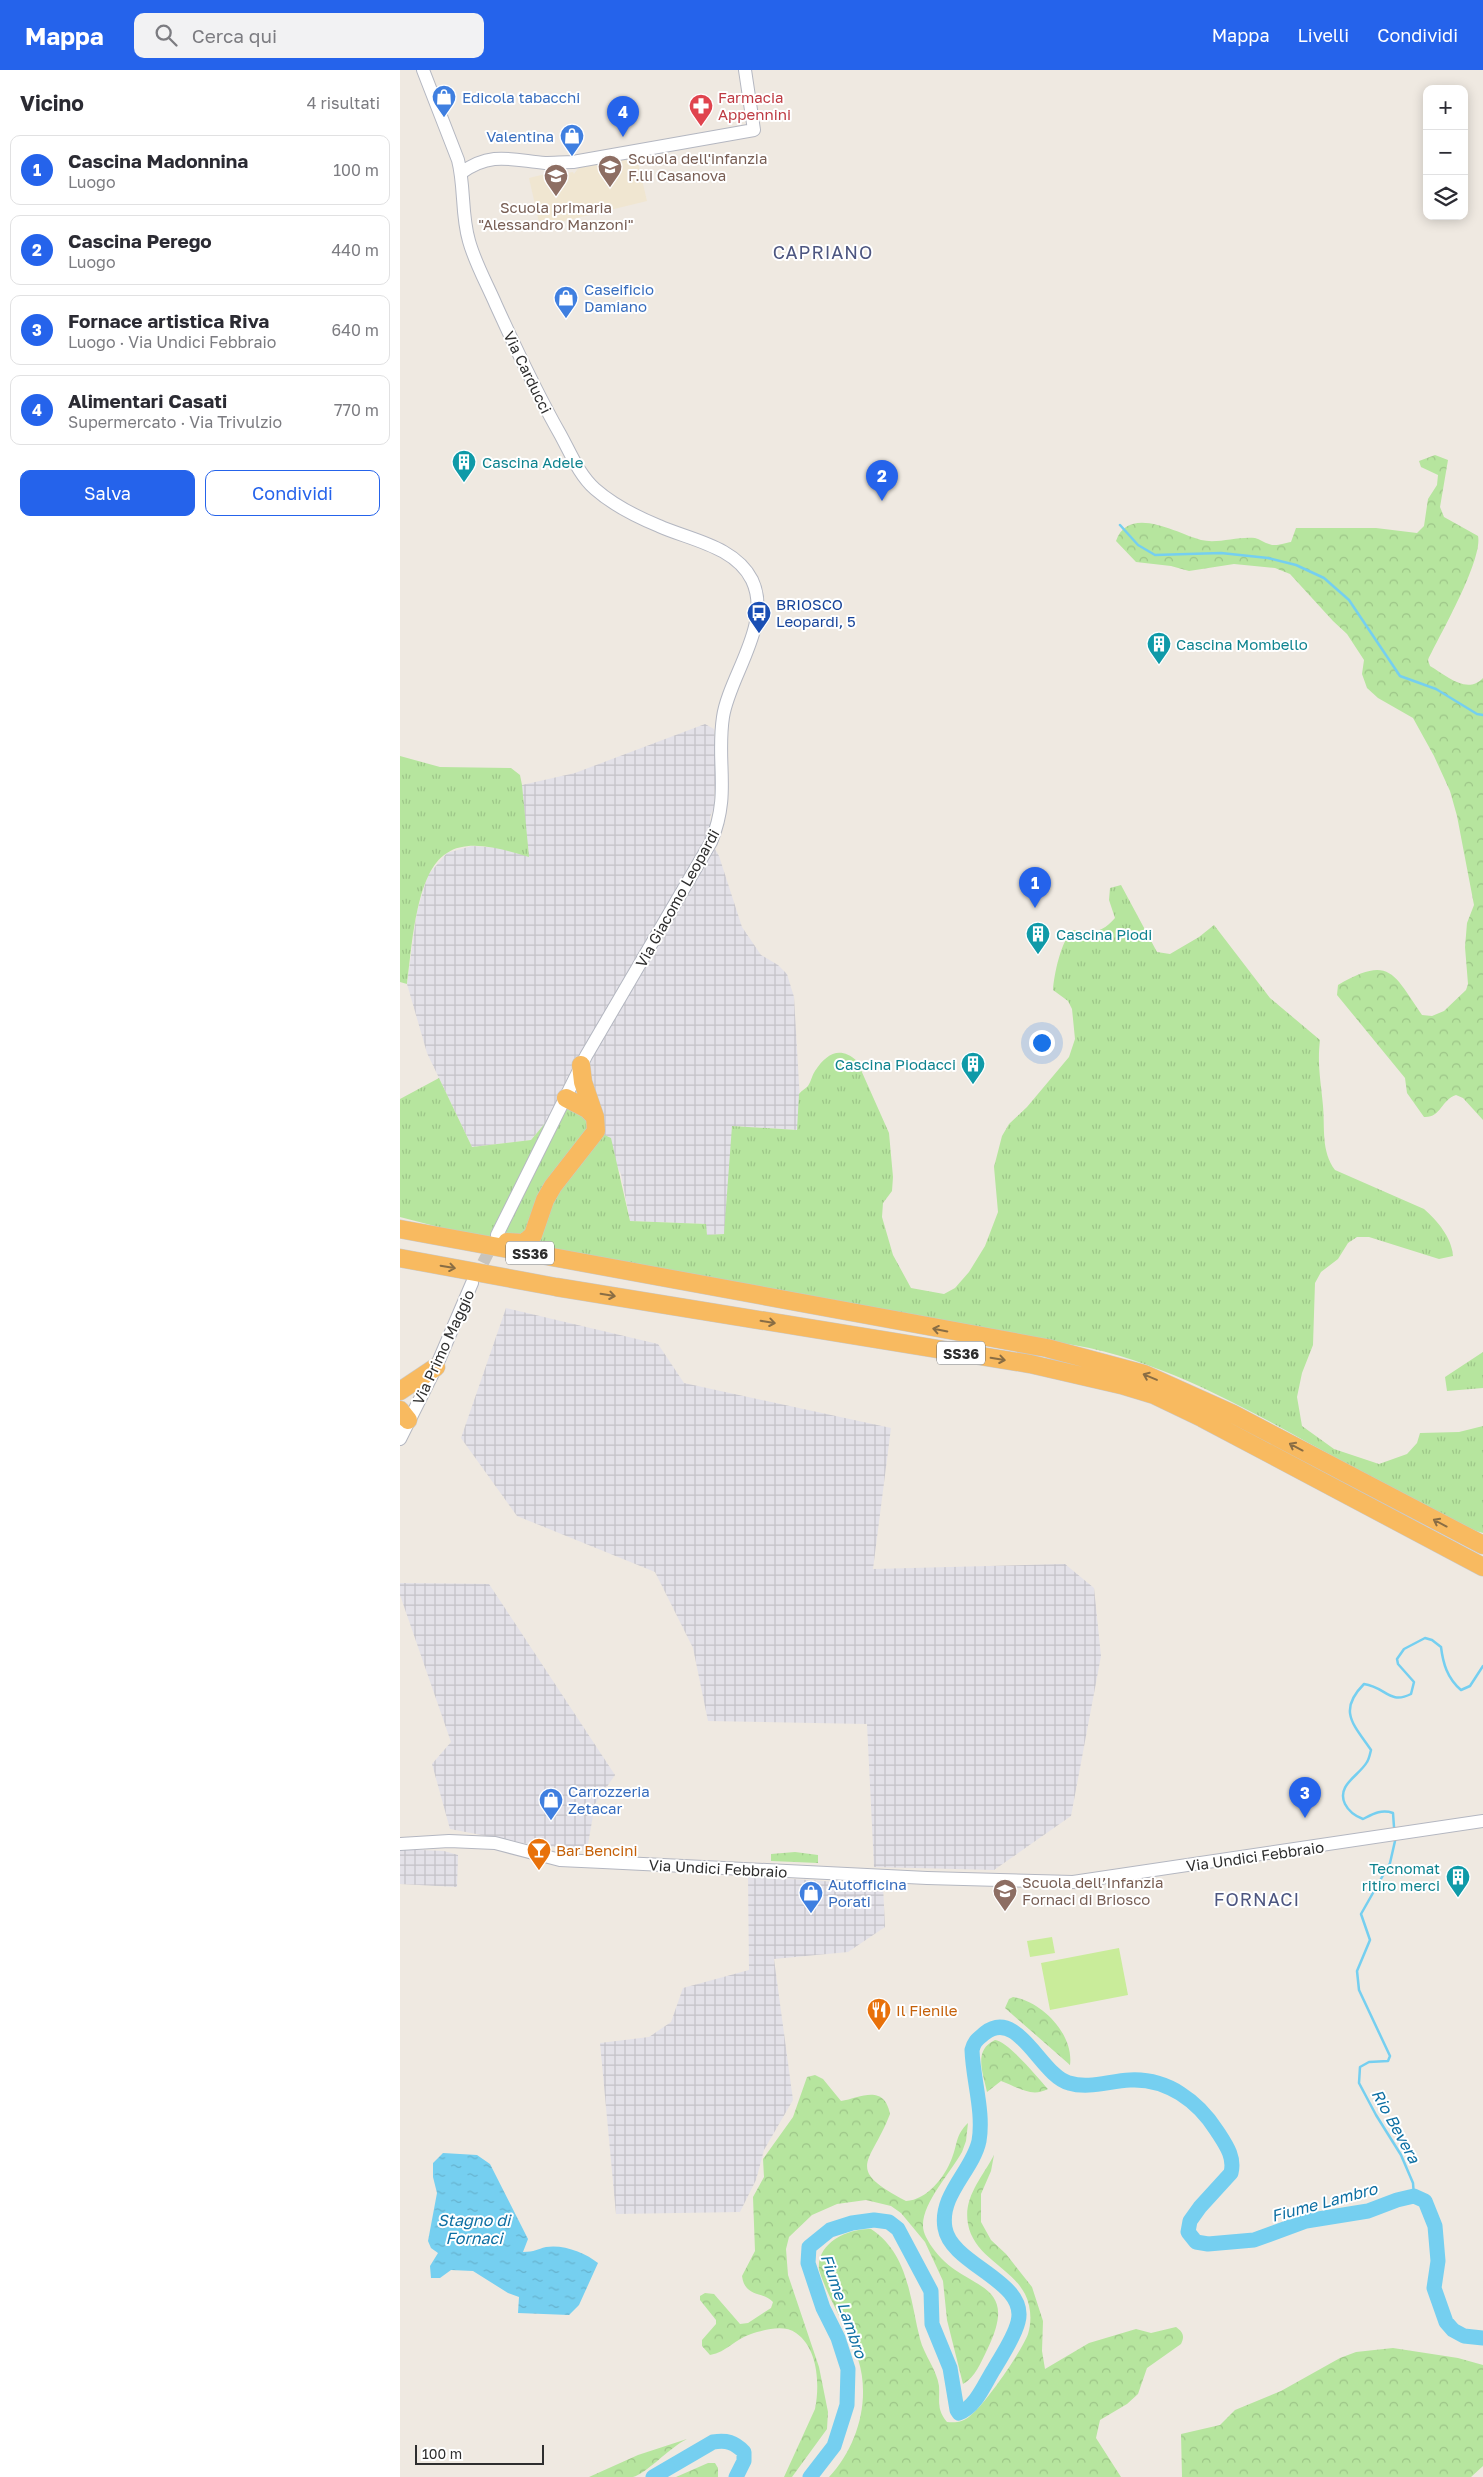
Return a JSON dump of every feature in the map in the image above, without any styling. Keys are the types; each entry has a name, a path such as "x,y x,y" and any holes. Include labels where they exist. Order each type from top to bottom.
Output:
{"highway":[{"path":"400,1229 423,1229 519,1244 530,1239 553,1186 596,1131 595,1117 588,1094 584,1061"},
{"path":"568,1093 588,1094"},
{"path":"568,1093 595,1117"},
{"path":"537,1226 541,1241 552,1250 630,1265 661,1276"},
{"name":"SS36","path":"400,1229 1046,1348 1144,1374 1234,1414 1483,1546"},
{"name":"SS36","path":"402,1259 556,1287 1030,1364 1094,1377 1154,1395 1202,1418 1483,1567"},
{"path":"400,1391 436,1367"}],"street":[{"name":"Via Carducci","path":"422,70 458,160 461,173 463,218 471,247 534,388 583,475 600,493 643,518 731,556 748,572 754,583"},
{"path":"461,173 473,164 491,159 523,158 545,163 573,162 754,130 744,70"},
{"name":"Via Giacomo Leopardi","path":"497,1234 584,1061 711,842 719,824 723,804 722,720 731,688 745,662 753,634 756,605 754,583"},
{"name":"Via Primo Maggio","path":"400,1438 403,1417 436,1367 472,1283"},
{"name":"Via Undici Febbraio","path":"400,1844 449,1841 495,1844 560,1860 918,1878 1072,1882 1483,1821"}],"shaded area":[{"path":"636,154 647,201 540,227 529,178 566,169 567,173 573,172 574,174 579,167"},
{"path":"705,724 714,729 716,759 714,807 710,817 711,842 719,856 742,927 761,955 778,965 787,974 794,997 800,1101 798,1130 733,1126 725,1234 707,1235 705,1224 630,1221 621,1174 596,1131 583,1082 566,1098 531,1140 472,1147 427,1053 407,984 417,911 428,875 447,853 472,846 500,848 528,856 522,785 575,773"},
{"path":"506,1308 658,1344 684,1383 891,1428 873,1569 1065,1564 1094,1588 1101,1656 1071,1816 994,1870 874,1867 867,1724 708,1721 693,1648 655,1572 517,1516 461,1438"},
{"path":"400,1583 489,1584 615,1775 595,1804 587,1850 528,1844 450,1829 432,1764 451,1742 400,1595"},
{"path":"400,1849 444,1851 458,1855 457,1887 400,1884"},
{"path":"748,1876 883,1885 885,1927 848,1952 774,1959 793,2100 764,2150 756,2180 740,2212 616,2214 600,2043 649,2037 671,2022 683,1988 749,1970"}],"green space":[{"path":"1435,455 1448,460 1440,507 1444,517 1478,536 1478,547 1468,579 1428,660 1430,666 1457,682 1470,685 1477,683 1483,678 1483,1120 1463,1098 1456,1095 1451,1097 1434,1115 1424,1117 1407,1093 1405,1078 1337,995 1338,985 1369,971 1380,970 1389,973 1396,979 1422,1015 1432,1016 1444,1011 1466,990 1468,984 1465,947 1467,923 1474,905 1457,816 1450,791 1434,756 1413,718 1378,698 1367,688 1362,674 1364,660 1347,634 1290,574 1275,568 1234,564 1189,571 1171,566 1136,562 1116,541 1122,530 1132,524 1143,523 1155,524 1201,540 1255,538 1274,545 1291,542 1296,528 1376,528 1417,533 1424,526 1428,499 1437,485 1438,475 1421,467 1419,461"},
{"path":"400,756 440,767 511,768 520,775 529,857 487,847 466,846 447,853 436,863 428,877 417,913 407,984 400,982"},
{"path":"1121,885 1157,952 1170,954 1199,937 1214,925 1270,998 1320,1040 1319,1066 1324,1140 1335,1170 1424,1209 1434,1218 1447,1236 1453,1256 1439,1259 1369,1237 1357,1237 1348,1243 1338,1259 1321,1272 1315,1283 1313,1345 1302,1373 1297,1397 1302,1426 1334,1449 1379,1464 1407,1454 1417,1443 1420,1433 1459,1432 1483,1426 1483,1533 1457,1522 1236,1404 1190,1382 1143,1363 1095,1349 481,1238 400,1217 400,1099 439,1078 472,1147 531,1140 566,1098 596,1131 611,1138 630,1221 706,1224 707,1235 724,1234 732,1126 797,1130 799,1094 808,1086 814,1073 824,1060 829,1056 839,1053 851,1056 857,1061 889,1133 893,1177 892,1191 883,1203 882,1217 893,1255 911,1288 944,1294 955,1288 969,1272 985,1246 998,1212 994,1167 1002,1136 1009,1124 1027,1107 1069,1057 1075,1039 1072,1009 1068,1001 1053,990 1057,967 1065,941 1073,930 1096,931 1106,927 1115,918 1109,900 1110,888"},
{"path":"1483,1352 1483,1388 1447,1391 1445,1377"},
{"path":"795,1852 818,1855 818,1863 771,1861 771,1854"},
{"path":"1052,1937 1055,1953 1030,1957 1027,1941"},
{"path":"1119,1948 1128,1995 1050,2010 1041,1963"},
{"path":"1013,1997 1035,2006 1054,2022 1067,2042 1070,2065 1005,2008 1009,1999"},
{"path":"995,2040 1001,2042 1015,2053 1048,2089 1030,2092 1001,2081 987,2092 981,2063 982,2056 988,2044"},
{"path":"815,2075 823,2079 841,2101 877,2095 887,2104 890,2114 870,2155 867,2164 868,2172 874,2181 906,2201 921,2197 940,2180 949,2165 959,2136 968,2123 966,2141 962,2152 932,2198 924,2217 923,2229 930,2245 945,2262 985,2288 994,2297 998,2310 996,2327 987,2350 974,2374 963,2384 947,2320 943,2281 925,2242 901,2213 891,2206 866,2200 837,2204 812,2215 789,2237 786,2249 788,2275 819,2367 828,2412 827,2429 792,2477 784,2477 815,2409 817,2399 816,2368 809,2348 796,2333 780,2328 745,2336 721,2351 710,2355 702,2346 702,2340 716,2324 716,2320 700,2300 700,2296 705,2293 714,2294 740,2324 748,2323 771,2308 773,2302 764,2296 750,2291 744,2283 742,2276 755,2251 753,2197 764,2177 763,2159 793,2117 807,2077"},
{"path":"994,2155 991,2171 981,2194 981,2222 991,2240 1006,2254 1032,2287 1043,2321 1042,2351 1045,2369 1089,2343 1136,2329 1151,2333 1176,2327 1183,2334 1181,2344 1147,2368 1138,2394 1127,2404 1100,2420 1096,2438 1121,2477 829,2477 848,2451 854,2437 862,2406 863,2390 862,2374 854,2348 819,2270 819,2260 823,2252 835,2239 853,2231 871,2229 884,2239 893,2251 906,2279 924,2351 938,2380 940,2409 947,2422 963,2421 977,2409 1003,2377 1019,2352 1028,2334 1030,2319 1029,2303 1019,2285 1011,2276 977,2245 968,2224 967,2214 971,2196"},
{"path":"1393,2348 1458,2358 1483,2365 1483,2466 1471,2477 1182,2477 1181,2434 1220,2425 1235,2410 1281,2391 1340,2358 1356,2352"},
{"path":"687,2439 645,2471 633,2477 589,2477 638,2455"},
{"path":"708,2463 715,2463 718,2468 718,2477 676,2477"}],"water":[{"name":"Stagno di Fornaci","path":"443,2153 477,2155 490,2164 528,2239 523,2252 553,2246 567,2248 581,2253 598,2263 579,2305 569,2315 518,2313 519,2297 508,2293 473,2271 451,2270 440,2278 431,2278 430,2266 438,2253 431,2248 428,2241 437,2193 433,2177 433,2163"}],"waterway":[{"path":"1120,525 1138,545 1155,555 1221,553 1268,558 1296,565 1324,578 1349,600 1400,676 1436,689 1477,714 1483,715"},
{"name":"Rio Bevera","path":"1394,1827 1393,1813 1381,1812 1363,1819 1350,1811 1345,1804 1343,1797 1346,1786 1367,1762 1371,1750 1351,1718 1351,1702 1364,1684 1378,1688 1397,1698 1411,1694 1414,1682 1398,1664 1397,1659 1404,1649 1425,1638 1432,1640 1441,1647 1446,1670 1461,1690 1470,1686 1483,1666"},
{"name":"Rio Bevera","path":"1395,1841 1390,1863 1361,1914 1370,1940 1357,1971 1359,1990 1390,2056 1388,2061 1369,2062 1360,2067 1359,2083 1401,2155 1413,2183 1414,2196"},
{"name":"Fiume Lambro","path":"810,2477 834,2446 847,2405 848,2369 838,2338 823,2308 808,2263 809,2247 830,2230 852,2223 874,2220 889,2222 898,2229 931,2291 932,2324 950,2368 959,2413 970,2406 980,2394 1014,2334 1018,2322 1018,2308 1012,2295 1001,2284 960,2253 950,2241 945,2228 944,2216 952,2194 976,2152 979,2141 980,2119 972,2050 978,2039 997,2027 1008,2029 1019,2036 1049,2069 1059,2078 1069,2083 1092,2085 1144,2080 1169,2087 1201,2110 1226,2146 1231,2156 1232,2167 1231,2173 1190,2221 1188,2232 1196,2242 1208,2244 1254,2240 1306,2221 1368,2211 1414,2196 1425,2201 1435,2226 1438,2261 1434,2288 1446,2322 1453,2330 1464,2336 1483,2338"},
{"name":"Fiume Lambro","path":"653,2477 713,2442 722,2441 730,2442 744,2452 744,2461 736,2477"}],"tunnel":[{"path":"475,1279 495,1239"}],"place":[{"name":"Edicola tabacchi","path":"444,118"},
{"name":"Farmacia Appennini","path":"701,127"},
{"name":"Alimentari Casati","path":"623,137"},
{"name":"Valentina","path":"572,157"},
{"name":"Scuola dell'infanzia F.lli Casanova","path":"610,188"},
{"name":"Scuola primaria \"Alessandro Manzoni\"","path":"556,197"},
{"name":"Caseificio Damiano","path":"566,319"},
{"name":"Cascina Adele","path":"464,483"},
{"name":"Cascina Perego","path":"882,501"},
{"name":"BRIOSCO Leopardi, 5","path":"759,634"},
{"name":"Cascina Mombello","path":"1159,665"},
{"name":"Cascina Madonnina","path":"1035,908"},
{"name":"Cascina Piodi","path":"1038,955"},
{"name":"Cascina Piodacci","path":"973,1085"},
{"name":"Fornace artistica Riva","path":"1305,1818"},
{"name":"Carrozzeria Zetacar","path":"551,1821"},
{"name":"Bar Bencini","path":"539,1871"},
{"name":"Tecnomat ritiro merci","path":"1458,1898"},
{"name":"Scuola dell’Infanzia Fornaci di Briosco","path":"1005,1912"},
{"name":"Autofficina Porati","path":"811,1914"},
{"name":"Il Fienile","path":"879,2031"}],"district":[{"name":"CAPRIANO","path":"823,252"},
{"name":"FORNACI","path":"1257,1899"}]}
